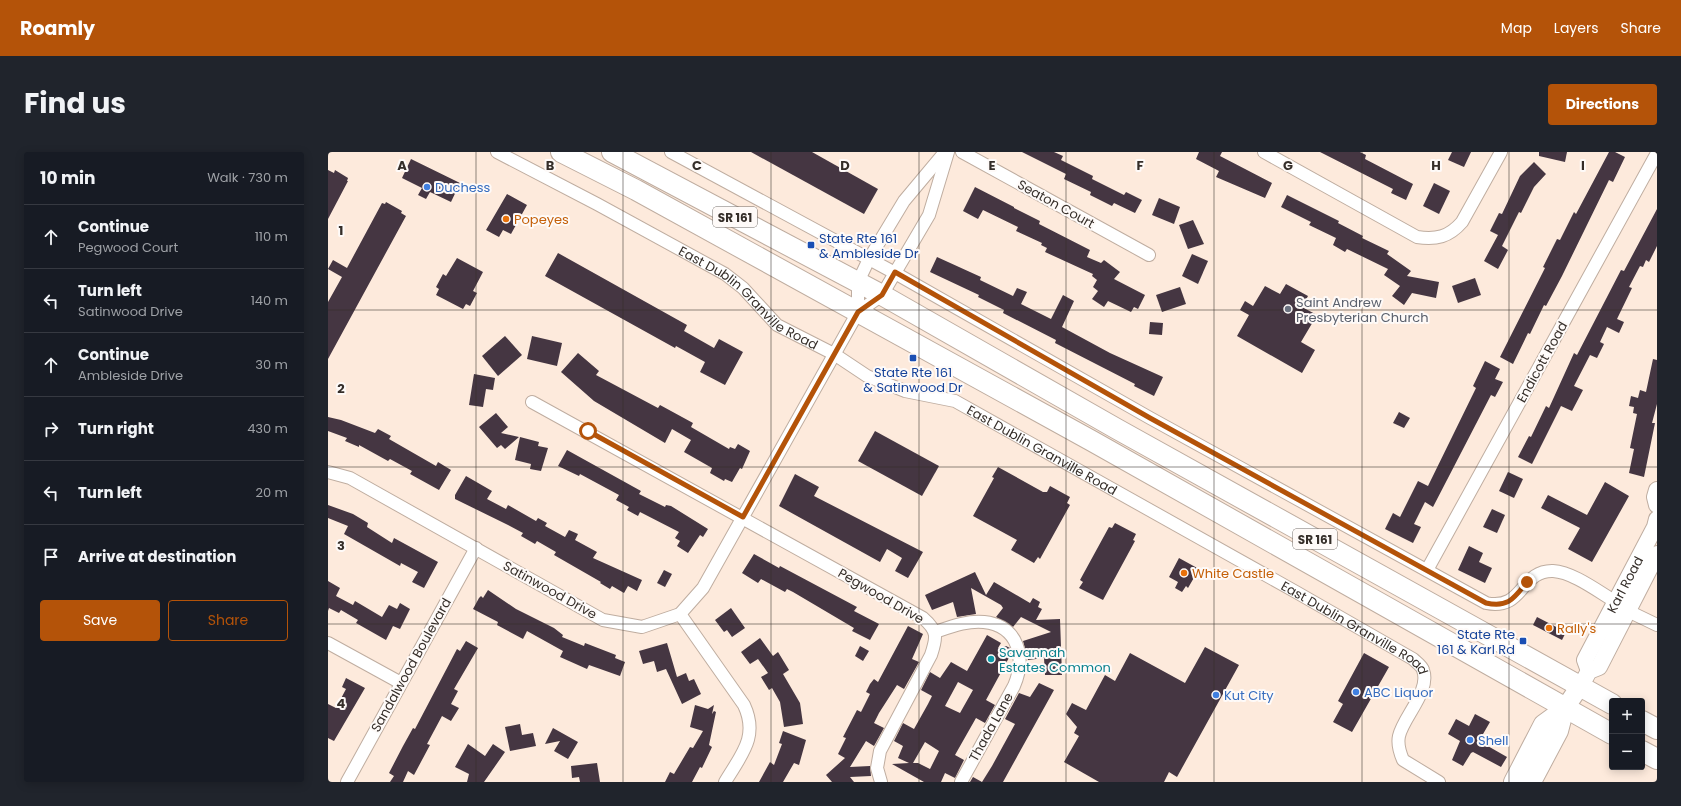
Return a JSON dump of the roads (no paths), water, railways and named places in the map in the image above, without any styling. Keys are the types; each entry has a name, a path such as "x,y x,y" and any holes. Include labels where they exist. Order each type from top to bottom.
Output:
{"main road":[{"name":"SR 161","path":"561,152 636,190 1092,441 1609,732"},
{"name":"SR 161","path":"613,152 882,295 1124,433 1584,679 1609,701"},
{"path":"1532,782 1559,731 1565,708 1584,679"},
{"path":"1513,782 1543,724 1565,708"},
{"path":"1645,723 1657,729"},
{"path":"1645,753 1657,759"}],"street":[{"name":"East Dublin Granville Road","path":"497,152 598,204 725,274 743,288 777,325 834,354 867,376 885,385 905,391 939,397 968,408 1413,659 1423,670 1424,680 1421,692 1399,736 1398,746 1403,760 1439,782"},
{"path":"671,152 895,272 1150,418 1486,603 1495,605 1509,602 1518,594 1527,582 1539,574 1552,571 1568,575 1657,625"},
{"path":"858,312 858,282 869,259 904,201 945,152"},
{"path":"858,312 882,295 929,215 948,152"},
{"name":"Seaton Court","path":"962,152 1149,255"},
{"path":"1264,152 1417,236 1430,239 1442,237 1454,231 1462,222 1501,152"},
{"name":"Endicott Road","path":"1427,570 1657,153"},
{"name":"Satinwood Drive","path":"328,472 350,478 603,620 642,627 680,614 703,588 858,312"},
{"name":"Pegwood Drive","path":"532,402 743,517 923,618 935,632 936,641 931,655 880,751 877,768 881,782"},
{"path":"1657,490 1655,497 1657,505"},
{"name":"Karl Road","path":"1622,606 1657,519"},
{"name":"Sandalwood Boulevard","path":"347,782 476,548"},
{"name":"Karl Road","path":"1584,679 1585,660 1657,554"},
{"path":"680,614 744,705 750,718 751,732 746,746 725,782"},
{"name":"Thada Lane","path":"935,632 964,623 984,622 1003,629 1015,641 1021,656 1020,673 1014,686 961,782"},
{"path":"328,643 401,683"}],"place":[{"name":"Duchess","path":"427,187"},
{"name":"Popeyes","path":"506,219"},
{"name":"State Rte 161 & Ambleside Dr","path":"811,245"},
{"name":"Saint Andrew Presbyterian Church","path":"1288,309"},
{"name":"State Rte 161 & Satinwood Dr","path":"913,358"},
{"name":"White Castle","path":"1184,573"},
{"name":"Rally's","path":"1549,628"},
{"name":"State Rte 161 & Karl Rd","path":"1523,641"},
{"name":"Savannah Estates Common","path":"991,659"},
{"name":"ABC Liquor","path":"1356,692"},
{"name":"Kut City","path":"1216,695"},
{"name":"Shell","path":"1470,740"}]}
